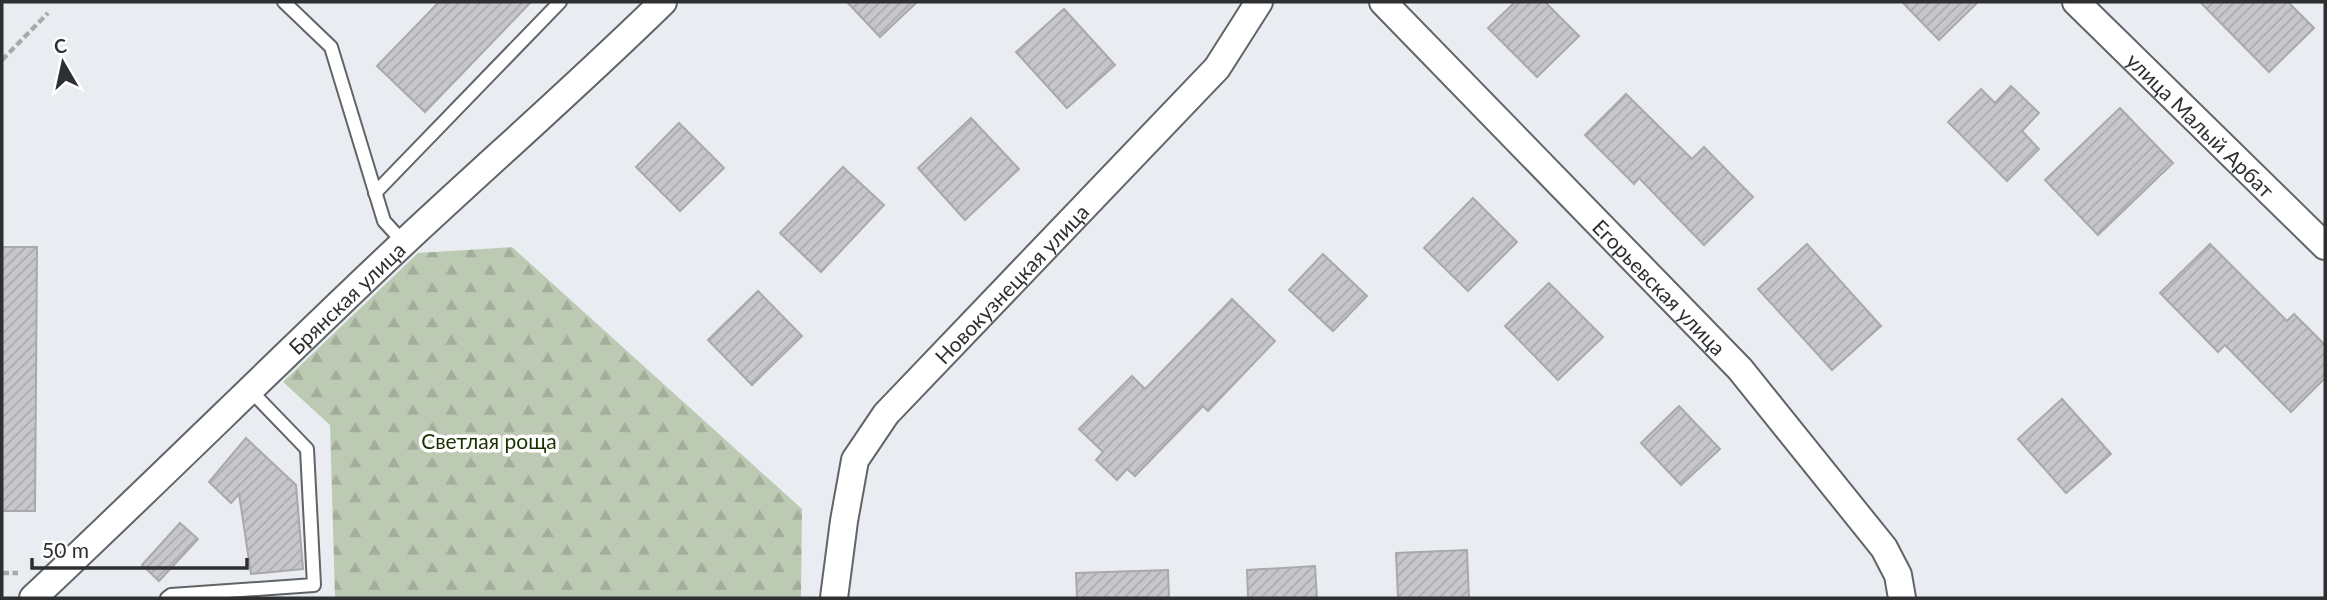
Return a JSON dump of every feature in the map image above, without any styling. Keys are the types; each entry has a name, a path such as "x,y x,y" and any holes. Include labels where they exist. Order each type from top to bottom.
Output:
{"street":[{"name":"Брянская улица","path":"33,598 249,389 663,2"},
{"name":"Новокузнецкая улица","path":"834,598 855,460 886,414 1217,68 1259,2"},
{"name":"Егорьевская улица","path":"1384,2 1740,369 1884,548 1898,575 1902,598"},
{"name":"улица Малый Арбат","path":"2076,2 2325,246"}],"lane":[{"path":"284,2 331,47 384,221 404,243"},
{"path":"376,193 560,2"},
{"path":"167,598 171,595 314,585 307,449 249,389"}],"path":[{"path":"2,60 48,13"}],"green space":[{"name":"Светлая роща","path":"512,247 802,509 801,598 335,598 330,425 283,382 418,253"}],"building":[{"path":"439,2 531,2 425,112 377,66"},
{"path":"847,2 917,2 880,37"},
{"path":"1515,2 1545,2 1579,36 1537,77 1488,28"},
{"path":"1902,2 1978,2 1939,40"},
{"path":"2200,2 2288,2 2314,28 2269,72"},
{"path":"1064,9 1115,65 1067,108 1016,52"},
{"path":"2011,86 2039,113 2022,131 2039,149 2007,181 1948,122 1981,89 1995,103"},
{"path":"1626,94 1692,159 1704,147 1753,197 1704,245 1639,178 1634,184 1585,135"},
{"path":"2120,108 2173,163 2098,235 2045,180"},
{"path":"971,118 1019,169 965,220 918,168"},
{"path":"679,123 724,168 680,211 636,167"},
{"path":"843,167 884,205 821,272 780,233"},
{"path":"1473,198 1517,242 1468,291 1424,248"},
{"path":"1807,244 1881,326 1832,370 1758,289"},
{"path":"2210,244 2287,321 2294,314 2325,345 2325,378 2291,412 2225,345 2218,352 2160,293"},
{"path":"2,247 37,247 35,511 2,511"},
{"path":"1323,254 1367,296 1333,331 1289,290"},
{"path":"1549,283 1603,337 1558,380 1505,326"},
{"path":"758,291 802,336 752,385 708,340"},
{"path":"1232,299 1275,341 1208,411 1203,406 1135,476 1127,469 1117,480 1096,460 1103,452 1079,429 1132,376 1145,389"},
{"path":"2062,399 2111,454 2066,493 2018,439"},
{"path":"1679,406 1720,449 1681,485 1641,443"},
{"path":"246,438 296,485 303,569 251,574 239,494 231,503 209,482"},
{"path":"180,523 198,539 159,581 142,565"},
{"path":"1467,550 1469,598 1398,598 1396,553"},
{"path":"1315,566 1317,598 1248,598 1247,570"},
{"path":"1168,570 1169,598 1077,598 1076,573"}]}
